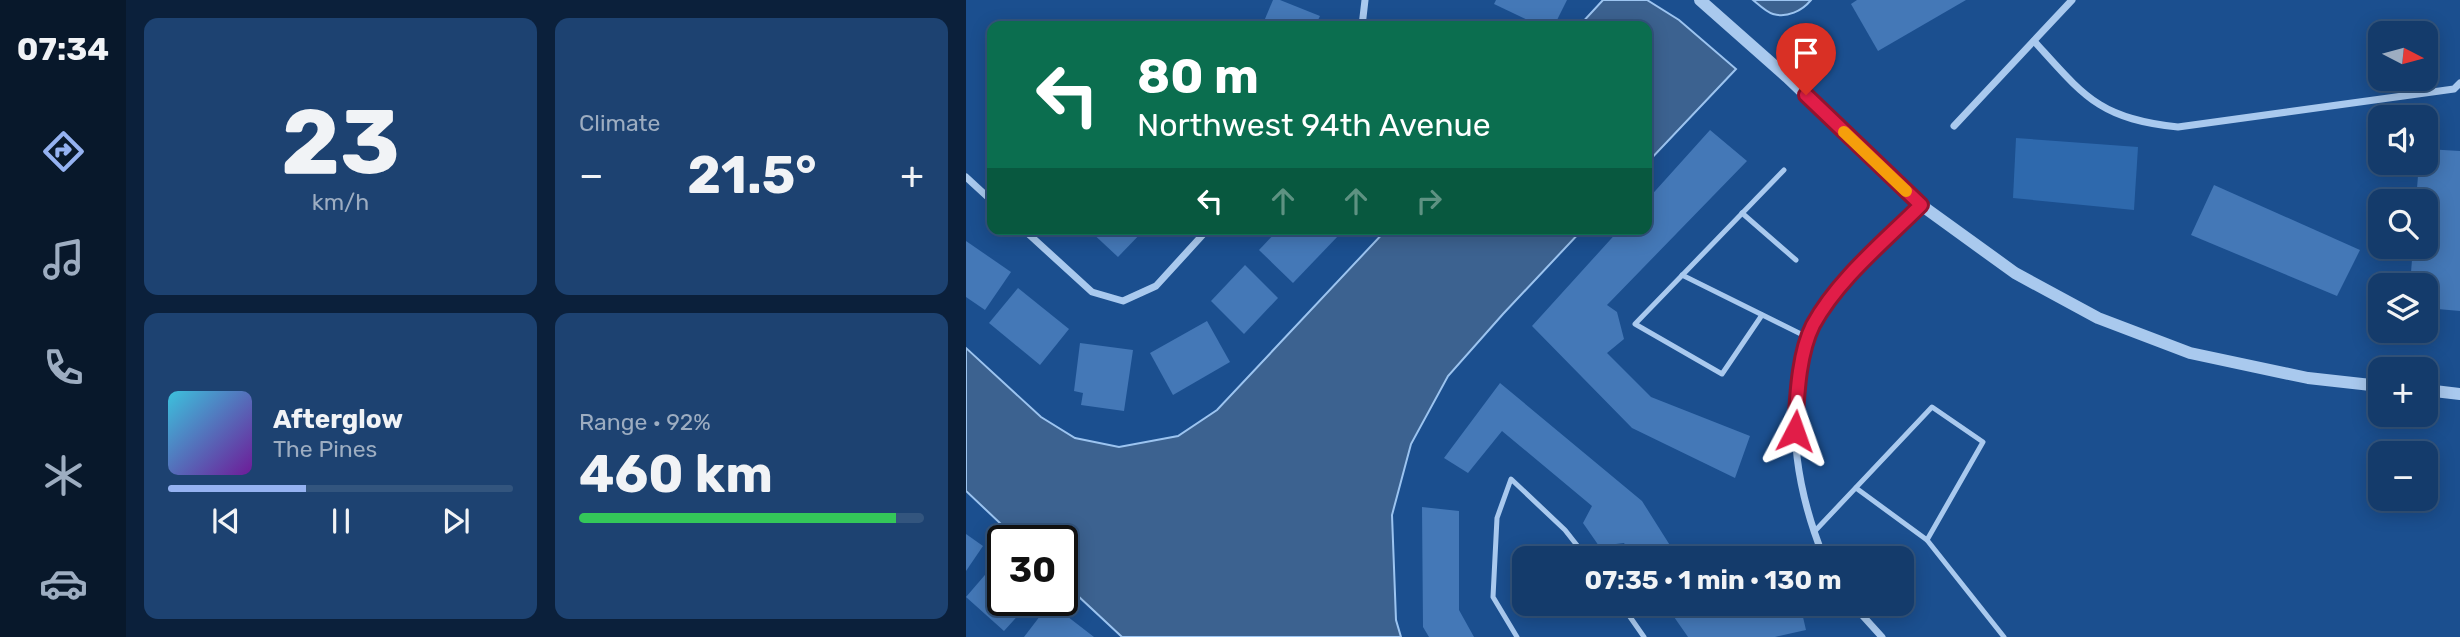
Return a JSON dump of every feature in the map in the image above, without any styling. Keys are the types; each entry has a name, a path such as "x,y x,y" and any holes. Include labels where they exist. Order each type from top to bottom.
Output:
{"street":[{"path":"1362,21 1364,0"},
{"path":"1700,0 1787,77 1921,205 2015,273 2098,318 2190,353 2308,378 2368,385"},
{"path":"1954,126 2072,0"},
{"path":"2034,41 2084,96 2118,115 2146,124 2178,127 2454,89 2460,83"},
{"path":"966,177 987,196"},
{"path":"1819,546 1802,495 1795,431 1799,375 1809,338 1813,326 1842,284 1921,205"},
{"path":"1030,235 1092,292 1124,301 1156,286 1203,235"},
{"path":"2438,391 2460,394"},
{"path":"1863,616 1882,637"}],"lane":[{"path":"1762,315 1722,374 1635,324 1784,170"},
{"path":"1742,213 1797,260"},
{"path":"1682,275 1809,338"},
{"path":"1814,532 1932,407 1983,442 1927,540"},
{"path":"1517,637 1493,597 1497,518 1511,479 1565,530 1578,546"},
{"path":"1856,488 1927,540 2004,637"},
{"path":"1629,616 1644,637"}],"shaded area":[{"path":"1603,0 1647,0 1679,20 1736,69 1652,158 1652,21 1584,21"},
{"path":"1753,0 1811,0 1799,10 1778,15 1765,10"},
{"path":"2016,138 2138,147 2134,210 2013,198"},
{"path":"1381,235 1577,235 1448,376 1411,444 1392,515 1396,620 1401,637 1122,637 1078,596 1078,525 1002,525 966,491 966,348 1041,417 1075,438 1119,447 1178,436 1217,410"}],"building":[{"path":"1273,0 1280,0 1320,16 1318,21 1264,21"},
{"path":"1496,0 1567,0 1556,21 1530,21 1494,4"},
{"path":"1857,0 1966,0 1878,51 1851,4"},
{"path":"1710,130 1747,161 1607,305 1617,312 1624,339 1607,353 1651,397 1750,436 1735,478 1632,428 1532,326 1615,235 1652,235 1652,194"},
{"path":"2438,150 2460,151 2460,311 2438,309 2438,273 2411,273 2412,259 2438,259 2438,189 2417,189 2418,175 2438,175"},
{"path":"2214,185 2360,250 2337,296 2191,235"},
{"path":"1094,235 1139,235 1118,257"},
{"path":"1273,235 1339,235 1293,283 1259,250"},
{"path":"966,241 1011,272 985,310 966,297"},
{"path":"1245,265 1278,298 1244,334 1211,301"},
{"path":"1018,288 1069,329 1040,365 989,323"},
{"path":"1207,321 1230,362 1173,395 1150,353"},
{"path":"1080,343 1133,350 1124,411 1081,405 1083,393 1074,391"},
{"path":"1500,383 1642,501 1670,546 1626,546 1624,543 1599,546 1583,523 1592,506 1502,431 1468,473 1444,458"},
{"path":"1422,507 1459,511 1459,610 1474,637 1429,637 1423,627"},
{"path":"966,534 983,546 966,571"},
{"path":"987,573 987,616 966,597"},
{"path":"987,616 1018,616 1004,631"},
{"path":"1040,616 1067,616 1094,637 1024,637"},
{"path":"1673,616 1803,616 1806,630 1775,637 1688,637"}],"slow traffic":[{"path":"1844,132 1906,191"}],"route":[{"path":"1795,431 1799,375 1813,326 1842,284 1921,205 1806,95"}]}
